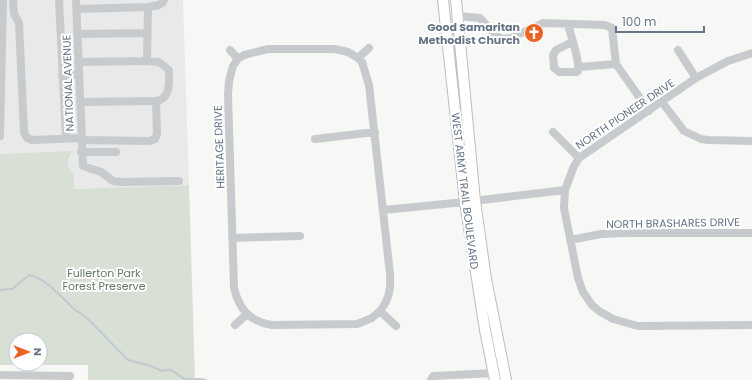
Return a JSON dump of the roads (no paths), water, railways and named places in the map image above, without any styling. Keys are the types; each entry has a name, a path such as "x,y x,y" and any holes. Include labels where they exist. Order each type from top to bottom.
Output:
{"main road":[{"name":"WEST ARMY TRAIL BOULEVARD","path":"443,0 444,21 465,202 484,330 489,375"},
{"name":"WEST ARMY TRAIL BOULEVARD","path":"456,0 475,201 486,279 506,380"},
{"path":"444,21 457,18"},
{"path":"489,375 503,367"}],"street":[{"path":"0,136 3,0"},
{"path":"13,0 14,14 19,23 24,132 27,138 32,140 81,139 149,141 155,139 158,134 156,101"},
{"path":"59,0 66,139"},
{"path":"76,4 148,7 159,5 164,2 164,0"},
{"name":"NATIONAL AVENUE","path":"76,4 82,166 102,172 113,181 179,181"},
{"path":"147,61 148,7"},
{"path":"457,18 480,18 495,35 503,39 511,38 544,24 606,25 612,28 616,64 649,111"},
{"path":"568,25 579,67 578,71 576,72 559,72 554,68 553,55 556,50 572,41"},
{"path":"78,34 147,33"},
{"path":"358,58 369,48"},
{"path":"230,50 238,59 244,55 268,49 335,49 348,52 362,62 369,85 391,283 388,299 380,311 396,326"},
{"path":"678,50 696,78"},
{"name":"NORTH PIONEER DRIVE","path":"752,53 728,61 696,78 579,158 574,166 565,190 564,208 578,278 583,292 592,306 604,315 638,326 752,325"},
{"name":"HERITAGE DRIVE","path":"238,59 233,66 229,81 228,95 234,288 236,298 241,307 247,314 263,323 272,325 353,325 368,320 380,311"},
{"path":"78,62 159,62 169,70 168,90 166,97 161,100 80,102"},
{"path":"579,67 616,64"},
{"path":"62,75 79,74"},
{"path":"662,102 684,131 701,139 752,141"},
{"path":"315,139 375,132"},
{"path":"553,132 579,158"},
{"path":"81,152 116,152"},
{"path":"384,210 565,190"},
{"name":"NORTH BRASHARES DRIVE","path":"570,240 601,234 626,233 752,233"},
{"path":"232,238 300,236"},
{"path":"235,325 247,314"},
{"path":"0,375 36,378 70,376"},
{"path":"431,380 433,376 448,378 489,375"}],"waterway":[{"path":"0,290 12,289 29,275 42,280 75,310 88,319 128,360 151,366 162,371 170,370 186,379 206,380"}],"place":[{"name":"Good Samaritan Methodist Church","path":"534,33"}],"park label":[{"name":"Fullerton Park Forest Preserve","path":"104,279"}]}
